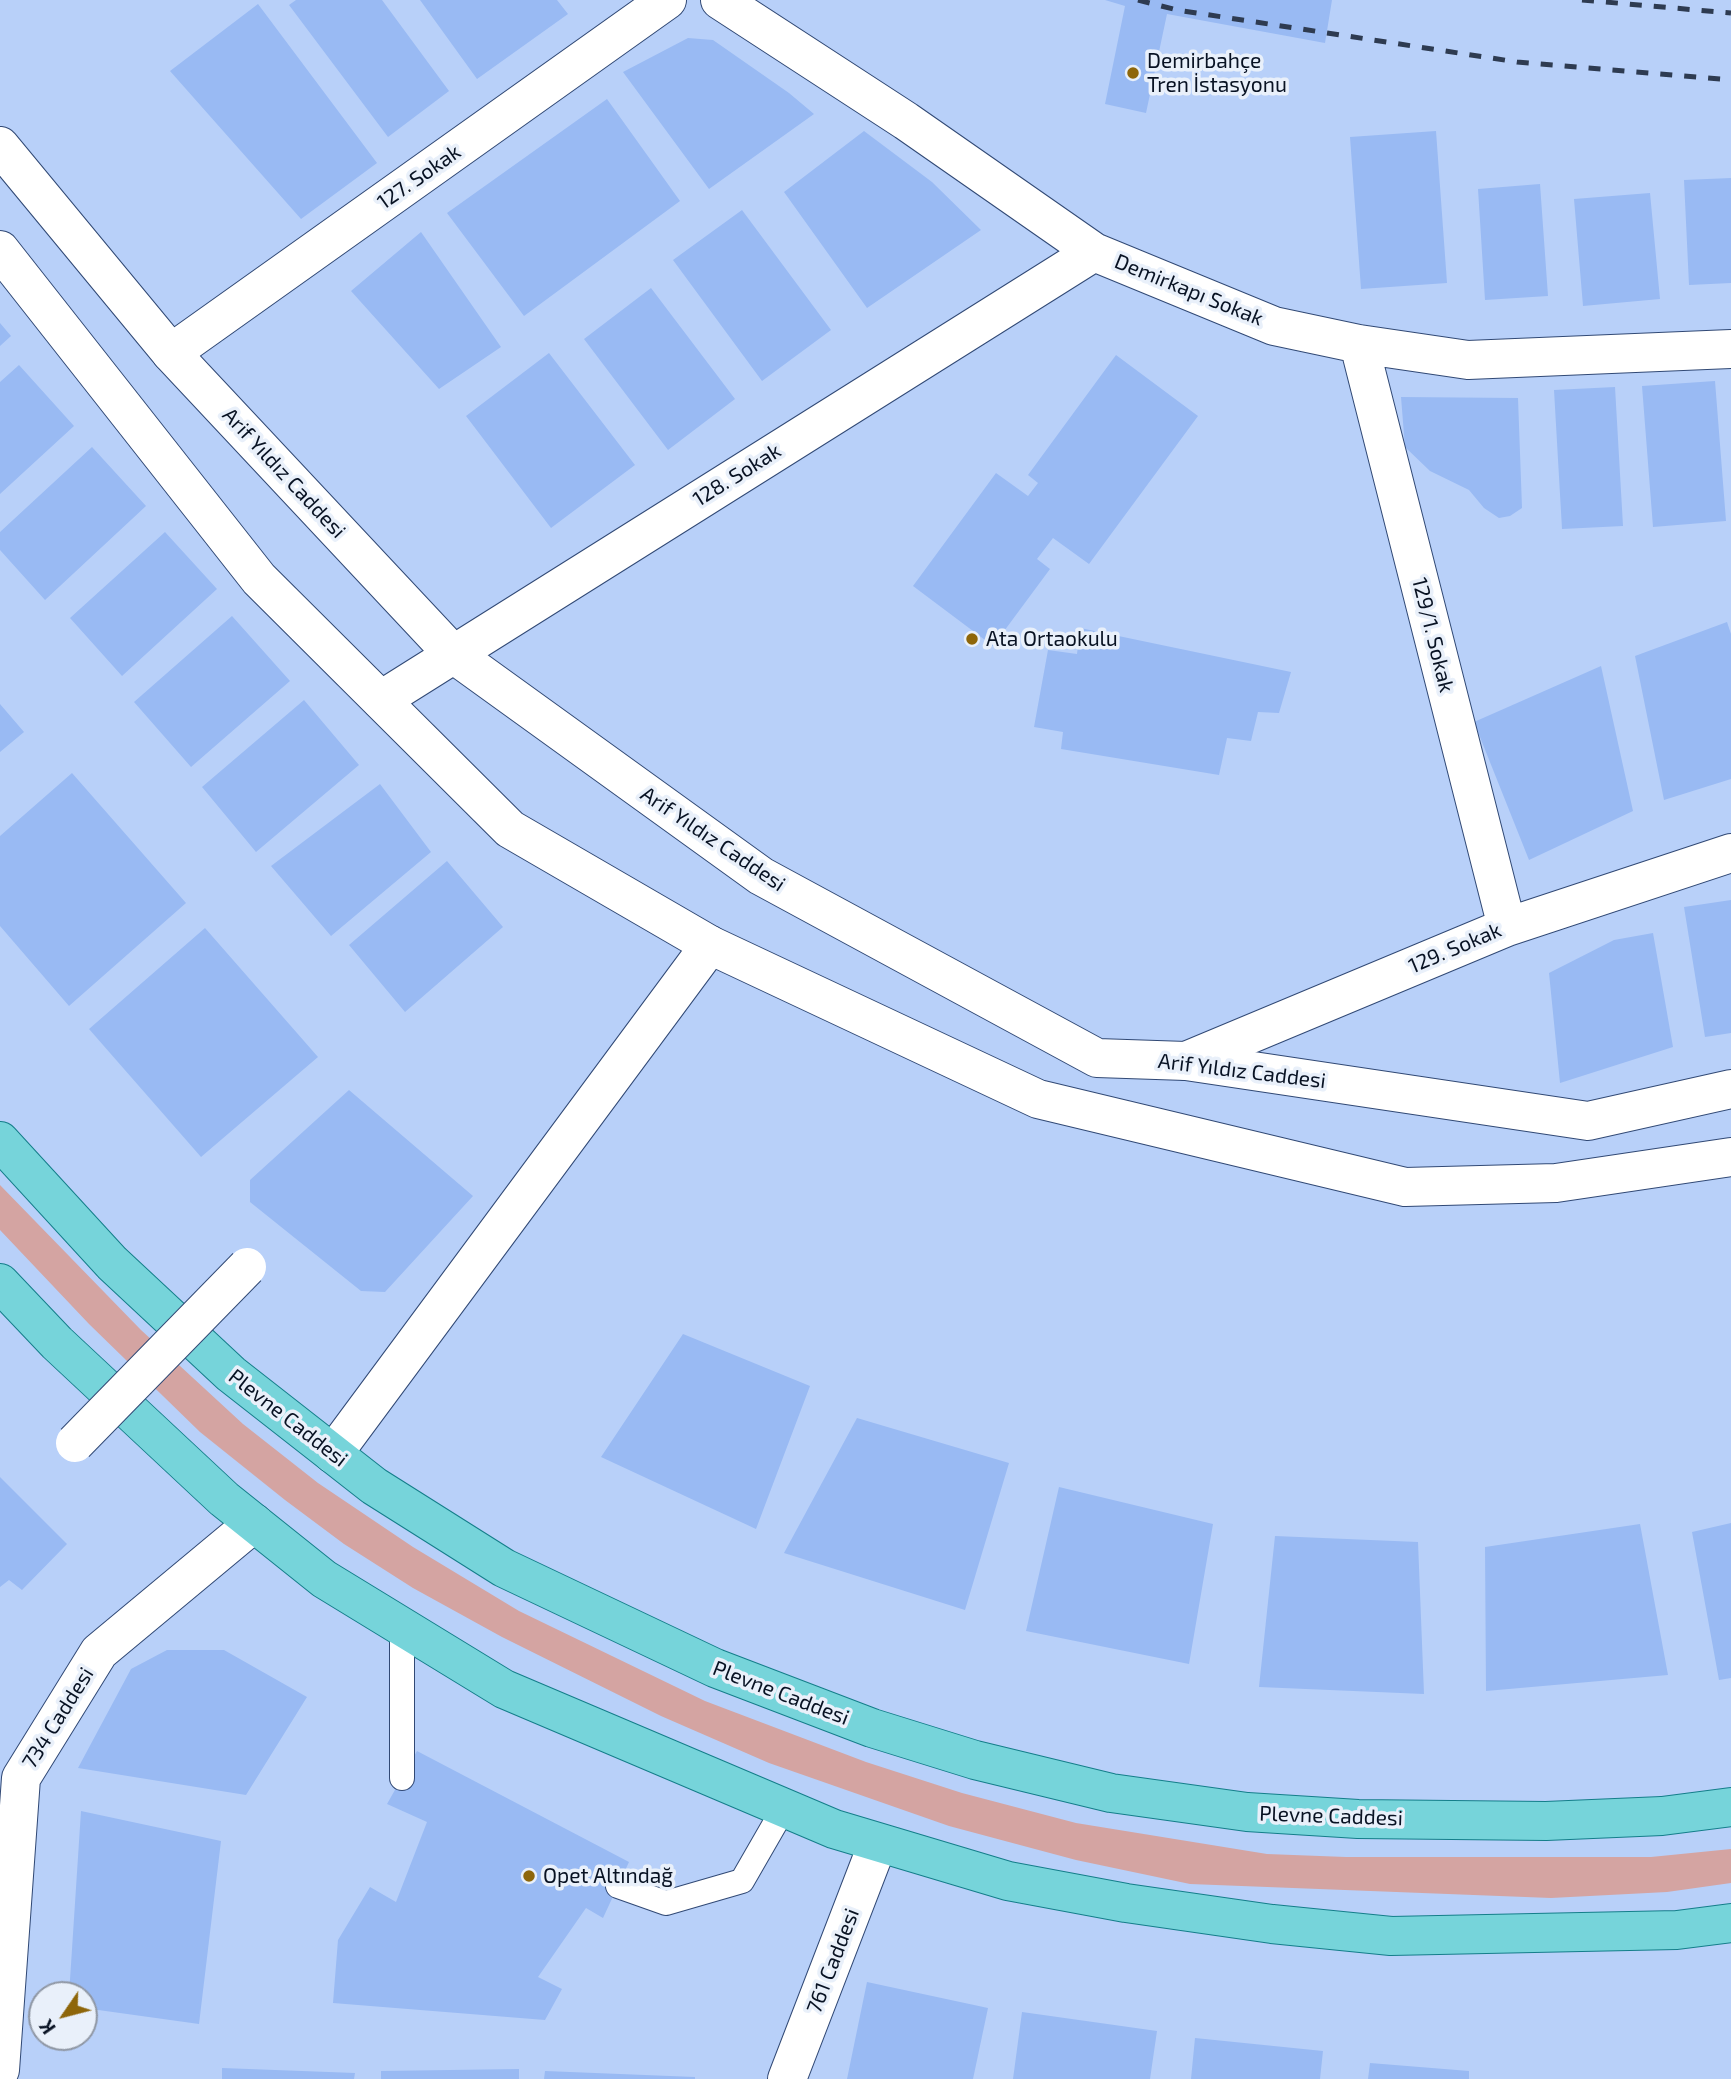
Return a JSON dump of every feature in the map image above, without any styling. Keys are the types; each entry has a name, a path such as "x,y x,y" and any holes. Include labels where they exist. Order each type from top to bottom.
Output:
{"main road":[{"name":"Plevne Caddesi","path":"0,1141 122,1272 231,1374 374,1486 504,1568 715,1668 873,1728 975,1760 1111,1793 1247,1812 1358,1819 1546,1821 1662,1816 1731,1807"},
{"path":"0,1283 57,1343 224,1499 324,1579 504,1689 784,1808 878,1843 1008,1881 1126,1903 1272,1924 1378,1935 1652,1931 1731,1923"}],"street":[{"name":"127. Sokak","path":"171,353 667,0"},
{"name":"Demirkapı Sokak","path":"720,0 916,127 1094,251 1274,326 1359,344 1468,360 1731,349"},
{"name":"Arif Yıldız Caddesi","path":"0,146 171,353 452,653 761,876 1097,1058 1186,1061 1588,1121 1731,1089"},
{"path":"0,250 259,579 510,829 710,945 1038,1099 1405,1187 1556,1183 1731,1157"},
{"name":"128. Sokak","path":"381,701 452,653 1094,251"},
{"name":"129/1. Sokak","path":"1359,344 1507,927"},
{"name":"129. Sokak","path":"1186,1061 1507,927 1731,853"},
{"path":"333,1454 710,945"},
{"path":"75,1443 247,1267"},
{"name":"734 Caddesi","path":"0,2070 20,1778 99,1653 254,1523"},
{"name":"761 Caddesi","path":"787,2079 878,1843"}],"lane":[{"path":"401,1778 402,1628"},
{"path":"618,1886 666,1903 742,1881 784,1808"}],"shaded area":[{"path":"0,1185 141,1330 243,1424 318,1483 413,1547 519,1611 705,1701 866,1762 962,1793 1076,1823 1267,1854 1346,1857 1651,1857 1731,1849 1731,1883 1667,1892 1551,1898 1190,1884 1076,1860 949,1826 769,1763 661,1716 502,1637 413,1588 344,1544 285,1500 200,1432 89,1324 0,1230"}],"building":[{"path":"296,0 382,0 449,91 388,137 289,5"},
{"path":"420,0 557,0 568,14 477,79"},
{"name":"Demirbahçe Tren İstasyonu","path":"1105,0 1332,0 1325,43 1167,14 1146,113 1105,104 1125,6"},
{"path":"258,4 377,163 301,219 170,71"},
{"path":"688,38 713,40 789,93 814,114 709,189 623,72"},
{"path":"607,99 680,201 524,316 447,213"},
{"path":"864,131 932,182 981,230 867,308 784,192"},
{"path":"1436,131 1447,283 1361,289 1350,137"},
{"path":"1731,178 1731,283 1689,285 1684,180"},
{"path":"1540,184 1548,296 1485,300 1478,189"},
{"path":"1650,193 1660,299 1583,306 1574,199"},
{"path":"742,210 831,330 762,381 673,260"},
{"path":"421,232 501,347 439,389 351,291"},
{"path":"651,288 735,399 668,450 584,339"},
{"path":"0,323 11,336 0,346"},
{"path":"549,353 635,465 551,528 466,416"},
{"path":"1116,355 1198,416 1089,564 1053,538 1037,559 1050,569 993,646 913,586 996,473 1028,496 1038,483 1028,475"},
{"path":"19,365 74,426 0,494 0,382"},
{"path":"1715,381 1726,521 1653,527 1642,386"},
{"path":"1615,387 1623,526 1562,529 1554,390"},
{"path":"1401,397 1518,398 1522,508 1510,516 1499,518 1484,508 1469,490 1430,471 1405,447"},
{"path":"92,447 146,506 45,600 0,550 0,532"},
{"path":"165,532 217,589 122,676 70,618"},
{"path":"232,616 290,681 191,767 134,702"},
{"path":"1727,622 1731,634 1731,779 1664,800 1635,656"},
{"path":"1080,628 1291,672 1279,713 1258,712 1251,741 1227,738 1219,775 1061,749 1063,732 1034,727 1048,650 1077,654"},
{"path":"1601,666 1633,811 1529,860 1474,722"},
{"path":"304,700 359,765 256,852 202,787"},
{"path":"0,704 24,732 0,752"},
{"path":"72,773 186,903 69,1006 0,926 0,836"},
{"path":"380,784 431,852 331,936 271,866"},
{"path":"447,861 503,927 405,1012 349,945"},
{"path":"1731,900 1731,1033 1705,1037 1684,907"},
{"path":"205,928 318,1057 201,1157 89,1029"},
{"path":"1653,933 1673,1047 1560,1083 1549,973 1614,940"},
{"path":"349,1090 473,1196 385,1292 361,1291 250,1202 250,1180"},
{"path":"683,1334 810,1386 756,1529 601,1457"},
{"path":"857,1418 1009,1463 965,1610 784,1553"},
{"path":"0,1477 67,1544 22,1590 9,1580 0,1587"},
{"path":"1059,1487 1213,1524 1189,1664 1026,1631"},
{"path":"1731,1523 1731,1678 1719,1680 1692,1532"},
{"path":"1640,1524 1668,1675 1486,1691 1485,1547"},
{"path":"1275,1536 1418,1542 1424,1694 1259,1687"},
{"path":"167,1650 224,1650 307,1697 246,1795 78,1768 131,1669"},
{"path":"417,1751 629,1862 603,1918 586,1908 538,1977 562,1989 545,2020 333,2003 338,1940 370,1887 396,1902 427,1822 387,1804"},
{"path":"81,1811 221,1841 199,2024 98,2010 98,1981 70,1981"},
{"path":"867,1982 988,2008 973,2079 847,2079"},
{"path":"1022,2012 1157,2031 1150,2079 1013,2079"},
{"path":"1195,2038 1323,2051 1320,2079 1191,2079"},
{"path":"1370,2063 1469,2071 1469,2079 1368,2079"},
{"path":"222,2068 355,2073 354,2079 222,2079"},
{"path":"519,2069 519,2079 381,2079 381,2071"},
{"path":"545,2071 695,2077 695,2079 544,2079"}],"railway":[{"path":"1138,0 1177,10 1517,62 1731,80"},
{"path":"1582,0 1731,13"}],"place":[{"name":"Demirbahçe Tren İstasyonu","path":"1133,73"},
{"name":"Ata Ortaokulu","path":"972,639"},
{"name":"Opet Altındağ","path":"529,1876"}]}
